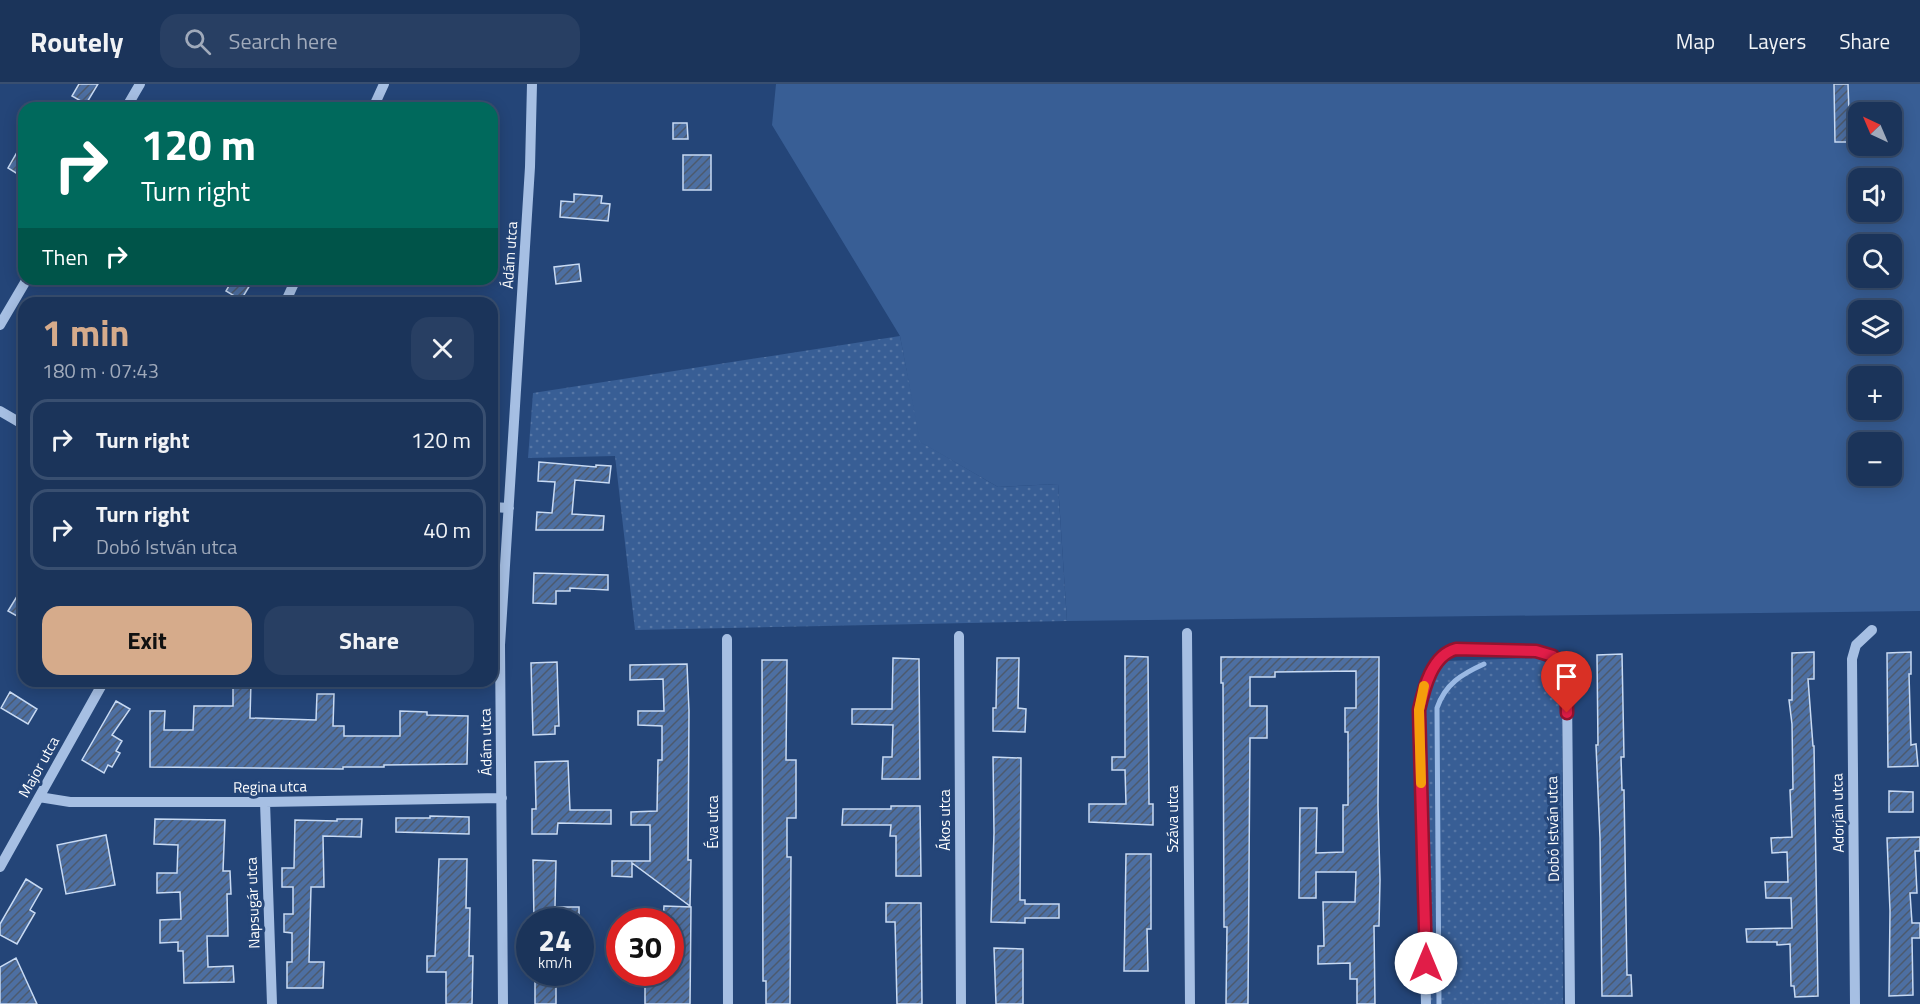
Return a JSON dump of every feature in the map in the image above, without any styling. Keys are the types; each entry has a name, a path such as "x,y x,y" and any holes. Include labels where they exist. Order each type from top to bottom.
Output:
{"street":[{"path":"130,102 140,84"},
{"path":"376,102 384,84"},
{"name":"Ádám utca","path":"503,1004 500,645 530,167 532,84"},
{"path":"0,325 23,285"},
{"path":"0,411 18,422"},
{"path":"498,507 509,508"},
{"name":"Adorján utca","path":"1856,1004 1852,659 1856,645 1872,630"},
{"name":"Száva utca","path":"1187,633 1190,1004"},
{"name":"Ákos utca","path":"959,636 961,1004"},
{"name":"Éva utca","path":"727,639 728,1004"},
{"name":"Dobó István utca","path":"1426,1004 1419,710 1424,687 1436,664 1447,652 1456,649 1536,651 1553,656 1563,672 1567,691 1570,1004"},
{"name":"Major utca","path":"0,867 101,687"},
{"name":"Regina utca","path":"39,797 70,802 265,802 502,798"},
{"name":"Napsugár utca","path":"265,802 272,1004"}],"shaded area":[{"path":"776,84 1920,84 1920,611 1067,621 1058,484 998,487 920,442 900,336 772,125"},
{"path":"900,336 921,442 998,487 1058,484 1067,621 635,630 615,456 528,458 533,393"},
{"path":"1536,658 1544,661 1556,673 1562,698 1563,1004 1426,1004 1423,708 1444,661"}],"building":[{"path":"79,84 98,84 87,102 72,96"},
{"path":"1834,84 1848,84 1848,142 1835,142"},
{"path":"673,123 687,123 688,139 673,139"},
{"path":"18,150 18,174 8,168"},
{"path":"683,155 711,155 711,190 683,190"},
{"path":"574,194 602,196 601,203 610,204 608,221 560,217 561,201 574,202"},
{"path":"579,264 581,281 556,284 554,267"},
{"path":"230,285 250,285 243,297 236,297 226,291"},
{"path":"539,462 596,467 596,465 611,466 609,483 575,480 572,514 604,516 603,530 536,530 537,512 552,513 555,482 538,481"},
{"path":"534,573 608,575 608,590 570,588 570,591 556,591 556,604 533,603"},
{"path":"18,595 18,617 8,611"},
{"path":"1814,652 1814,679 1808,679 1814,746 1818,996 1795,997 1794,986 1791,986 1790,944 1747,942 1746,929 1792,928 1791,898 1766,898 1765,882 1788,882 1787,852 1772,853 1771,838 1792,837 1790,790 1793,789 1792,724 1789,700 1792,700 1792,653"},
{"path":"1911,652 1911,674 1909,674 1911,745 1916,744 1918,766 1888,767 1887,653"},
{"path":"1622,654 1624,757 1621,757 1622,790 1624,790 1627,975 1631,975 1632,996 1602,996 1596,745 1598,745 1597,655"},
{"path":"1125,656 1148,657 1149,804 1153,804 1153,825 1089,822 1089,804 1126,804 1125,770 1112,770 1112,757 1125,757"},
{"path":"1221,657 1379,657 1380,880 1379,926 1374,926 1375,1004 1357,1004 1357,979 1350,979 1350,963 1318,964 1318,946 1324,946 1323,902 1355,902 1356,872 1316,872 1316,898 1299,898 1300,808 1317,808 1316,853 1343,852 1343,805 1348,805 1348,732 1345,732 1345,708 1356,708 1356,671 1275,672 1275,677 1250,677 1250,706 1267,706 1267,738 1250,738 1248,1004 1226,1004 1227,927 1224,927"},
{"path":"893,658 919,659 920,779 882,779 883,757 892,757 893,725 852,724 852,709 892,709"},
{"path":"997,658 1019,658 1018,708 1026,709 1025,732 993,731"},
{"path":"762,660 787,660 786,760 796,760 796,818 787,818 787,857 791,857 790,1004 766,1004 766,981 763,981"},
{"path":"557,662 559,726 555,726 555,734 533,735 531,663"},
{"path":"687,664 690,906 632,863 632,877 612,876 612,861 650,861 650,825 631,825 631,812 657,811 658,760 662,760 662,726 638,725 638,711 664,711 663,679 630,680 630,665"},
{"path":"233,687 251,687 250,718 316,720 317,694 334,694 333,726 344,726 344,736 400,736 400,711 427,712 427,715 468,716 467,764 384,765 384,767 343,767 343,769 150,767 150,711 165,711 164,730 193,730 194,706 233,706"},
{"path":"10,692 37,709 28,724 1,708"},
{"path":"116,701 130,709 112,735 122,741 116,751 120,753 112,767 108,765 104,773 82,760"},
{"path":"993,757 1021,758 1020,900 1025,900 1025,904 1059,904 1059,918 1025,918 1025,923 991,922 994,833"},
{"path":"568,761 570,810 611,810 611,824 558,823 557,834 532,834 532,809 536,809 535,762"},
{"path":"1889,791 1913,792 1913,812 1889,812"},
{"path":"891,806 920,806 921,876 896,876 896,836 890,836 891,825 842,825 843,809 891,809"},
{"path":"430,816 469,817 469,834 396,832 396,818 430,818"},
{"path":"155,819 225,820 223,871 230,871 231,894 227,894 228,936 207,936 208,967 233,966 234,982 184,983 183,951 178,951 178,942 160,943 160,920 181,919 180,892 157,893 157,873 177,873 178,845 154,844"},
{"path":"337,819 362,819 361,837 323,836 324,887 311,887 309,962 324,962 323,988 287,988 287,962 292,962 292,933 284,932 284,914 293,914 293,887 282,887 282,868 294,868 295,820 337,821"},
{"path":"106,835 115,885 66,894 57,845"},
{"path":"1920,837 1920,851 1915,851 1917,893 1910,893 1912,923 1920,923 1920,938 1912,938 1913,995 1889,996 1890,911 1887,838"},
{"path":"1126,854 1151,854 1151,929 1147,929 1148,971 1124,971"},
{"path":"439,859 467,859 466,908 470,908 469,956 473,956 472,1004 446,1004 446,972 427,972 427,956 435,956"},
{"path":"533,860 556,861 555,907 579,908 534,908"},
{"path":"26,879 42,889 30,910 35,913 17,944 0,935 0,924"},
{"path":"886,903 921,903 922,1004 897,1004 895,922 886,922"},
{"path":"664,906 691,907 690,1004 645,1004 645,986 684,986 684,908 664,908"},
{"path":"994,948 1023,949 1023,1004 996,1004"},
{"path":"16,958 37,1004 0,1004 0,967"},
{"path":"535,986 556,986 556,1004 535,1004"}],"waterway":[{"path":"1439,1004 1437,708 1445,692 1455,681 1484,664"}],"slow traffic":[{"path":"1421,783 1419,710 1424,686"}],"route":[{"path":"1426,963 1419,710 1424,687 1436,664 1443,655 1456,649 1536,651 1553,656 1563,672 1567,691 1567,713"}]}
